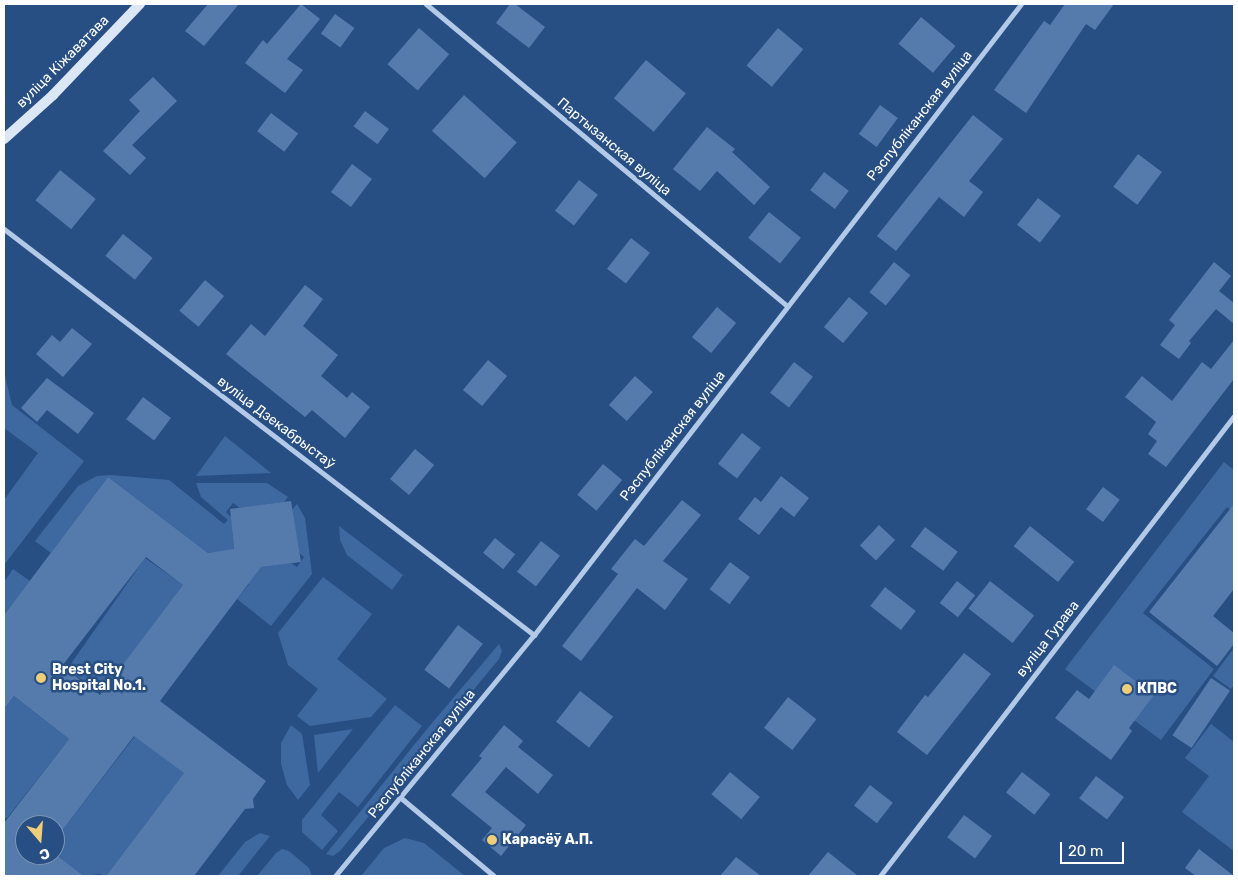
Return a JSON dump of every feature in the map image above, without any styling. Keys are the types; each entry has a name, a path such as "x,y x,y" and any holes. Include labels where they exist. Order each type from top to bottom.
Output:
{"main road":[{"name":"вуліца Кіжаватава","path":"4,139 53,95 140,4"}],"street":[{"name":"Рэспубліканская вуліца","path":"335,876 534,635 1021,4"},
{"name":"Партызанская вуліца","path":"429,5 787,306"},
{"name":"вуліца Дзекабрыстаў","path":"4,229 534,635"},
{"name":"вуліца Гурава","path":"880,876 1234,416"},
{"path":"401,798 494,876"}],"shaded area":[{"path":"4,372 12,405 84,461 4,565 4,500 38,453 4,428"},
{"path":"225,436 271,473 196,476"},
{"path":"1224,462 1234,470 1234,513 1227,507 1143,613 1214,669 1161,740 1065,669"},
{"path":"111,475 169,480 224,524 228,520 201,497 196,483 267,483 288,497 284,502 240,508 233,503 226,512 231,517 235,562 216,559 215,552 208,553 108,477 51,553 35,541 78,486 97,476"},
{"path":"297,504 305,518 312,574 271,626 237,599 249,584 239,576 244,569 291,563 297,567 304,557 299,553 292,510"},
{"path":"339,526 403,575 392,590 347,555 340,540"},
{"path":"145,558 184,585 105,696 67,669"},
{"path":"13,569 30,581 4,615 4,582"},
{"path":"323,577 372,614 337,659 387,699 371,717 310,726 297,716 318,689 288,665 278,633"},
{"path":"499,644 502,651 499,659 340,851 333,856 326,854 427,729"},
{"path":"1234,648 1234,685 1231,689 1213,676"},
{"path":"14,696 69,739 7,818 4,818 4,709"},
{"path":"395,705 422,726 358,807 339,792 321,815 338,831 322,850 302,832 302,820"},
{"path":"1211,724 1234,742 1234,851 1182,812 1209,776 1185,758"},
{"path":"291,725 302,734 310,785 298,800 287,785 281,764 281,743"},
{"path":"353,729 318,773 314,735"},
{"path":"135,736 185,772 106,876 99,874 84,876 65,862 65,827"},
{"path":"260,833 270,836 238,876 218,876 245,842"},
{"path":"405,838 424,843 465,876 361,876 384,848"},
{"path":"282,849 289,851 309,868 312,876 257,876 276,853"}],"building":[{"path":"208,4 239,4 204,46 185,31"},
{"path":"301,4 320,19 287,59 303,70 285,93 245,63 263,40 267,44"},
{"path":"510,4 515,4 545,27 529,48 496,23"},
{"path":"1065,4 1114,4 1095,30 1086,24 1026,113 994,90 1044,21 1050,25"},
{"path":"335,14 354,28 340,48 321,33"},
{"path":"921,17 955,46 933,73 899,44"},
{"path":"419,28 449,54 418,90 388,64"},
{"path":"778,28 803,49 772,87 747,66"},
{"path":"646,60 686,93 654,132 614,98"},
{"path":"153,77 177,101 132,145 146,158 130,175 103,151 140,111 129,100"},
{"path":"464,95 517,143 485,178 432,131"},
{"path":"880,105 898,118 877,147 859,134"},
{"path":"365,111 389,129 378,144 354,126"},
{"path":"271,113 298,133 284,152 257,131"},
{"path":"973,115 1003,139 969,181 983,192 964,217 939,197 896,251 877,236"},
{"path":"707,127 735,149 732,152 770,187 754,205 717,171 700,191 673,169"},
{"path":"1138,154 1162,172 1137,205 1113,187"},
{"path":"352,164 372,179 351,207 331,192"},
{"path":"60,170 96,199 71,229 35,200"},
{"path":"824,172 849,191 835,209 810,190"},
{"path":"579,180 598,195 574,226 555,211"},
{"path":"1038,198 1061,216 1040,243 1017,225"},
{"path":"769,212 801,238 780,263 748,238"},
{"path":"123,234 153,258 135,280 105,256"},
{"path":"631,238 650,253 626,284 607,269"},
{"path":"894,262 910,275 886,306 869,292"},
{"path":"1214,262 1231,276 1219,291 1234,303 1234,324 1216,309 1189,341 1191,343 1179,359 1160,345 1175,325 1169,320"},
{"path":"205,280 224,296 198,327 179,311"},
{"path":"305,285 323,299 303,326 338,355 321,376 347,398 352,392 370,407 345,438 312,410 305,417 226,354 251,324 265,336"},
{"path":"849,297 868,313 843,343 824,327"},
{"path":"717,307 736,323 711,353 692,337"},
{"path":"72,328 92,344 63,377 36,354 52,335 60,342"},
{"path":"1234,340 1234,379 1166,467 1148,454 1157,441 1148,434 1156,422 1125,397 1142,376 1172,401 1202,362 1211,369"},
{"path":"488,360 507,376 482,406 463,390"},
{"path":"794,362 813,377 789,408 770,393"},
{"path":"635,376 653,392 627,421 609,405"},
{"path":"47,378 94,413 78,434 47,410 37,422 21,408"},
{"path":"143,397 171,418 154,440 126,419"},
{"path":"742,433 761,448 737,479 718,464"},
{"path":"415,449 434,465 409,495 390,479"},
{"path":"603,464 622,480 596,511 577,495"},
{"path":"781,476 809,498 794,517 781,507 759,535 738,519 755,497 761,502"},
{"name":"Brest City Hospital No.1.","path":"108,477 208,553 234,549 230,509 291,501 301,562 261,567 160,701 266,781 253,799 254,808 245,809 194,876 106,876 184,773 134,736 65,827 65,815 15,815 15,865 65,865 65,862 84,876 4,876 4,823 69,739 14,696 4,709 4,615","holes":["146,557 183,585 100,695 62,666"]},
{"path":"1103,487 1120,500 1103,522 1086,509"},
{"path":"682,500 701,515 663,561 688,579 665,610 637,588 581,661 562,646 618,574 611,569 635,539 644,546"},
{"path":"1234,504 1234,589 1213,616 1234,633 1234,644 1217,666 1149,612"},
{"path":"879,525 895,540 876,560 860,545"},
{"path":"1030,526 1074,562 1058,582 1014,546"},
{"path":"925,527 958,552 943,571 911,546"},
{"path":"495,538 515,554 503,569 483,553"},
{"path":"541,541 560,556 536,587 517,572"},
{"path":"730,562 750,577 730,604 710,589"},
{"path":"957,581 975,595 958,617 940,603"},
{"path":"990,581 1034,615 1013,643 968,609"},
{"path":"885,587 916,611 901,630 870,606"},
{"path":"458,625 483,644 449,688 424,670"},
{"path":"964,653 991,674 927,755 897,732 925,695 928,697"},
{"path":"1114,665 1154,695 1129,728 1132,731 1111,760 1055,718 1077,690 1089,699"},
{"path":"1211,678 1230,691 1191,748 1172,735"},
{"path":"580,691 613,717 589,748 556,722"},
{"path":"788,697 816,719 792,750 764,728"},
{"path":"504,725 523,741 518,747 553,775 538,794 506,767 485,792 526,825 501,856 482,840 492,828 451,795 482,758 479,756"},
{"path":"730,772 760,797 741,819 711,794"},
{"path":"1022,772 1050,794 1034,815 1006,792"},
{"path":"1096,776 1124,797 1107,819 1079,798"},
{"path":"870,785 893,803 877,823 854,805"},
{"path":"964,815 992,836 975,858 947,837"},
{"path":"1199,849 1234,876 1196,876 1185,868"},
{"path":"828,852 858,876 808,876"},
{"path":"736,857 761,876 720,876"}],"place":[{"name":"Brest City Hospital No.1.","path":"41,678"},
{"name":"КПВС","path":"1127,689"},
{"name":"Карасёў А.П.","path":"492,840"}]}
